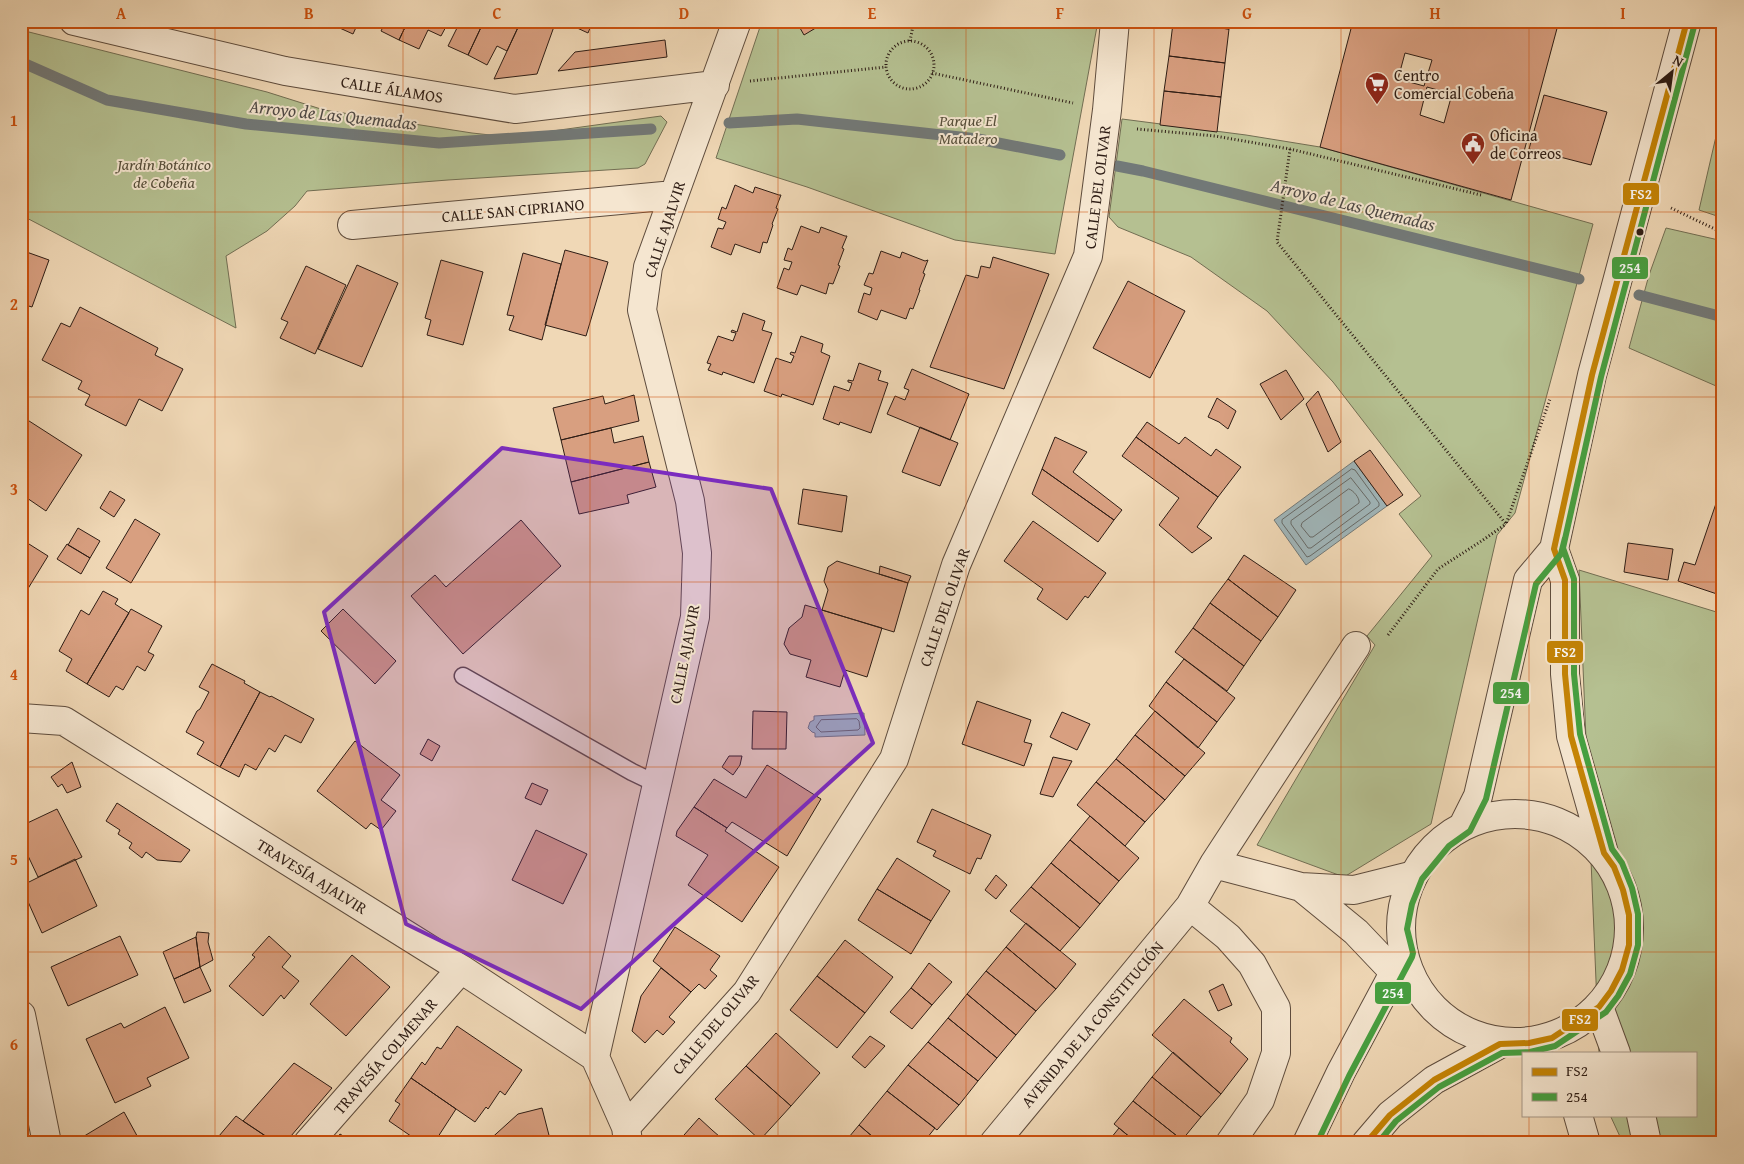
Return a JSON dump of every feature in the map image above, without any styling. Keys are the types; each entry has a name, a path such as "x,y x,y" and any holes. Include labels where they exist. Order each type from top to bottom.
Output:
{"street":[{"name":"CALLE ÁLAMOS","path":"74,21 285,71 515,109 715,85"},
{"name":"CALLE AJALVIR","path":"595,1057 695,617 696,562 690,500 642,310 648,267 737,21"},
{"name":"CALLE DEL OLIVAR","path":"627,1135 747,992 894,759 956,564 1088,256 1106,118 1115,21"},
{"path":"1463,826 1478,796 1528,580 1554,549 1592,374 1687,21"},
{"name":"CALLE SAN CIPRIANO","path":"352,225 674,195"},
{"path":"1554,549 1565,580 1565,674 1571,736 1604,853"},
{"name":"AVENIDA DE LA CONSTITUCIÓN","path":"994,1143 1190,906 1214,864 1356,646"},
{"name":"TRAVESÍA AJALVIR","path":"21,718 64,722 461,969 595,1057"},
{"path":"1307,1143 1399,963 1398,929 1404,902 1414,874 1443,839 1463,826 1494,816 1511,813 1530,814 1563,823 1584,835 1604,853 1614,867 1623,890 1629,915 1629,945 1622,970 1600,1007 1552,1038 1510,1049 1434,1080 1390,1115 1366,1143"},
{"path":"1214,864 1301,887 1354,890 1414,874"},
{"path":"1301,887 1356,932 1399,963 1418,990 1441,1014 1468,1034 1510,1049"},
{"path":"1190,906 1228,937 1252,964 1276,1008 1276,1053 1260,1100 1230,1143"},
{"name":"TRAVESÍA COLMENAR","path":"308,1143 461,969"},
{"path":"1600,1007 1616,1052"},
{"path":"21,1015 47,1143"},
{"path":"595,1057 627,1135"},
{"path":"1578,1116 1586,1143"},
{"path":"1641,1116 1647,1143"}],"lane":[{"path":"463,676 632,772 657,784"}],"path":[{"path":"910,41 914,21"},
{"path":"910,41 918,42 930,52 934,66 928,81 922,85 906,89 893,81 888,75 886,67 889,51 895,46 910,41"},
{"path":"715,85 886,67"},
{"path":"932,74 1106,118 1290,149 1481,196"},
{"path":"1290,149 1277,242 1506,524"},
{"path":"1641,193 1723,233"},
{"path":"1356,646 1384,641 1438,569 1506,524 1552,394"}],"highlighted area":[{"path":"502,448 771,489 873,743 581,1009 406,924 324,612"}],"green space":[{"name":"Parque El Matadero","path":"762,21 1098,21 1055,254 955,240 807,187 716,158"},
{"name":"Jardín Botánico de Cobeña","path":"21,30 267,92 324,110 472,133 509,137 661,116 667,122 645,164 638,168 307,191 295,206 267,231 226,256 236,328 21,215"},
{"path":"1723,106 1723,218 1699,210"},
{"path":"1122,119 1246,135 1320,147 1593,224 1515,513 1497,535 1431,824 1344,877 1257,845 1375,645 1367,636 1432,556 1399,514 1421,496 1333,382 1267,311 1191,257 1118,227 1109,217"},
{"path":"1666,228 1723,241 1723,389 1629,348 1649,275"},
{"path":"1579,570 1723,614 1723,1143 1623,1143 1610,1116 1696,1116 1696,1052 1599,1052"}],"water":[{"path":"1354,461 1387,506 1306,565 1274,520"},
{"path":"864,713 865,735 815,737 815,733 808,728 810,722 814,720 814,716"}],"building":[{"path":"335,21 359,21 353,34 333,25"},
{"path":"386,21 408,21 399,40 381,31"},
{"path":"408,21 449,21 441,36 428,30 419,49 399,40"},
{"path":"449,21 484,21 468,55 448,46 457,28 448,24"},
{"path":"484,21 521,21 507,51 497,46 487,65 468,55"},
{"path":"521,21 556,21 537,74 494,79"},
{"path":"562,21 593,21 588,33"},
{"path":"796,21 816,21 819,26 804,35"},
{"path":"1173,21 1230,21 1229,29 1173,23"},
{"name":"Centro Comercial Cobeña","path":"1353,21 1559,21 1511,200 1320,147","holes":["1405,53 1432,60 1424,86 1398,79","1427,87 1452,94 1444,123 1420,115"]},
{"path":"1173,23 1229,29 1225,63 1169,56"},
{"path":"665,40 667,57 558,71 575,52"},
{"path":"1169,56 1225,63 1221,97 1164,91"},
{"path":"1164,91 1221,97 1217,132 1160,125"},
{"path":"1544,95 1607,112 1591,165 1529,149"},
{"path":"735,185 753,193 755,187 781,195 767,243 763,242 760,253 735,244 731,255 711,247 718,228 723,229 726,222 718,219 722,207 726,209"},
{"path":"801,226 819,233 821,227 847,236 838,265 840,266 833,284 829,283 826,294 801,285 797,295 777,288 784,268 789,270 792,262 784,260 788,248 792,250"},
{"path":"21,250 49,260 32,307 22,304 27,288 21,286"},
{"path":"565,250 608,262 586,336 545,325"},
{"path":"881,251 900,258 902,252 925,261 928,260 913,309 910,308 906,319 881,310 877,320 858,312 864,293 870,295 872,288 864,285 869,273 873,274"},
{"path":"523,253 561,264 542,340 509,330 514,316 507,315"},
{"path":"993,257 1049,274 1004,389 930,367 966,275 978,278 981,266 990,268"},
{"path":"441,260 483,272 463,345 427,335 431,320 425,318"},
{"path":"357,265 398,283 362,367 318,349"},
{"path":"306,266 346,285 315,354 280,338 288,322 281,319"},
{"path":"1128,281 1185,311 1150,378 1093,348"},
{"path":"80,307 158,348 155,355 183,369 162,411 139,399 126,426 85,405 90,395 78,389 82,381 42,360 61,323 70,327"},
{"path":"743,313 765,321 762,330 772,333 754,383 723,372 722,375 708,370 711,364 707,363 718,336 733,341 736,333 731,332 732,330 737,332"},
{"path":"801,336 823,344 821,352 830,356 813,405 782,394 781,397 764,391 776,358 791,363 794,356 790,354 791,352 795,353"},
{"path":"859,363 881,371 878,380 888,383 871,433 840,422 839,425 823,419 834,386 849,391 852,383 848,382 848,380 853,381"},
{"path":"912,369 969,394 950,440 887,414 895,396 905,400 909,390 904,388"},
{"path":"1286,370 1304,399 1281,420 1260,384"},
{"path":"1318,391 1341,442 1328,452 1306,404"},
{"path":"634,395 639,421 561,440 553,408 603,396 605,404"},
{"path":"1217,398 1236,411 1228,429 1208,417"},
{"path":"26,419 82,455 46,511 24,496 21,501 21,427"},
{"path":"1147,422 1179,444 1185,437 1211,456 1216,449 1241,467 1218,497 1136,437"},
{"path":"920,427 958,443 940,486 902,472"},
{"path":"611,428 614,443 643,436 649,462 571,482 561,440"},
{"path":"1055,437 1087,452 1073,472 1122,510 1114,520 1042,469"},
{"path":"1136,437 1218,497 1197,527 1212,538 1192,553 1159,525 1179,498 1122,456"},
{"path":"1370,450 1403,495 1387,506 1354,461"},
{"path":"649,462 656,487 627,495 629,503 579,514 571,482"},
{"path":"1042,469 1114,520 1098,542 1032,494"},
{"path":"1723,483 1723,596 1678,581 1684,562 1695,565"},
{"path":"803,489 847,496 842,532 798,524"},
{"path":"110,491 125,500 114,517 100,508"},
{"path":"135,519 160,534 131,583 106,568"},
{"path":"521,520 561,566 463,654 411,596 435,575 446,587"},
{"path":"1033,521 1106,573 1088,598 1085,596 1067,620 1037,599 1043,589 1004,561"},
{"path":"78,528 100,541 90,558 68,545"},
{"path":"21,539 48,556 21,600"},
{"path":"1628,543 1673,549 1668,580 1624,572"},
{"path":"67,544 90,558 81,574 57,559"},
{"path":"1244,555 1296,590 1278,617 1228,579"},
{"path":"837,561 908,583 894,632 822,610 828,590 824,581 828,567"},
{"path":"880,566 911,576 908,583 879,574"},
{"path":"1228,579 1278,617 1261,641 1210,603"},
{"path":"103,591 118,599 115,604 129,613 87,684 66,671 72,659 59,651 81,610 89,615"},
{"path":"1210,603 1261,641 1244,666 1193,628"},
{"path":"805,605 882,628 867,677 845,670 840,687 806,677 811,660 790,654 784,644 789,628 802,617"},
{"path":"131,609 162,626 148,652 154,655 145,671 137,666 123,690 116,686 109,697 87,684"},
{"path":"343,609 396,661 375,684 321,631"},
{"path":"1193,628 1244,666 1227,691 1175,652"},
{"path":"1184,659 1235,698 1217,722 1166,682"},
{"path":"212,664 245,681 244,683 260,692 220,767 197,754 204,742 186,732 209,692 199,687"},
{"path":"1166,682 1217,722 1198,748 1149,706"},
{"path":"260,692 314,719 301,743 285,735 275,752 269,748 256,770 245,764 239,777 220,767"},
{"path":"977,701 1031,720 1024,742 1032,744 1024,766 962,744"},
{"path":"753,711 787,712 786,749 752,749"},
{"path":"1155,711 1205,753 1185,776 1135,735"},
{"path":"1062,712 1090,724 1077,750 1050,737"},
{"path":"1135,735 1185,776 1165,800 1116,759"},
{"path":"428,739 440,746 432,761 420,754"},
{"path":"355,741 400,775 381,800 396,811 381,830 371,823 366,829 317,791"},
{"path":"729,756 742,756 740,765 733,775 722,767"},
{"path":"1053,757 1072,761 1053,797 1040,794"},
{"path":"1116,759 1165,800 1145,822 1096,782"},
{"path":"72,762 81,787 67,793 62,784 58,787 51,777"},
{"path":"767,765 821,799 787,856 732,822 727,828 694,807 714,779 746,798"},
{"path":"1096,782 1145,822 1125,846 1077,805"},
{"path":"532,783 548,790 541,805 525,798"},
{"path":"117,803 190,850 181,862 157,860 146,852 142,858 129,848 132,843 118,834 120,830 106,821"},
{"path":"694,807 727,828 725,831 779,867 742,922 688,885 708,855 676,836 677,831"},
{"path":"57,809 82,857 38,877 21,841 21,826"},
{"path":"932,809 991,835 981,859 977,858 970,874 933,856 936,851 917,842"},
{"path":"1090,816 1139,858 1119,881 1070,840"},
{"path":"536,830 587,854 563,904 512,880"},
{"path":"1070,840 1119,881 1100,904 1051,863"},
{"path":"897,858 950,891 931,921 877,889"},
{"path":"75,859 97,906 42,933 21,886"},
{"path":"1051,863 1100,904 1080,928 1031,887"},
{"path":"996,875 1007,885 996,899 985,890"},
{"path":"1031,887 1080,928 1060,951 1010,911"},
{"path":"877,889 931,921 911,954 858,920"},
{"path":"1026,923 1076,964 1056,989 1006,947"},
{"path":"675,927 720,956 710,970 717,976 705,989 699,984 691,992 653,961"},
{"path":"197,932 209,933 208,942 213,960 200,967 196,937"},
{"path":"120,936 138,975 68,1006 51,967"},
{"path":"269,936 291,956 282,967 299,981 284,999 281,995 263,1016 229,986 255,957 252,955"},
{"path":"196,937 200,967 174,979 163,952"},
{"path":"845,940 893,977 865,1013 817,976"},
{"path":"1006,947 1056,989 1036,1011 986,971"},
{"path":"352,955 390,987 346,1036 310,1004"},
{"path":"929,963 952,982 932,1005 911,988"},
{"path":"200,967 211,991 184,1003 174,979"},
{"path":"661,968 691,992 669,1017 675,1022 663,1035 657,1030 645,1043 632,1031 641,996"},
{"path":"986,971 1036,1011 1016,1035 967,994"},
{"path":"817,976 865,1013 837,1048 790,1010"},
{"path":"1223,984 1232,1005 1218,1011 1209,991"},
{"path":"911,988 932,1005 912,1029 890,1012"},
{"path":"967,994 1016,1035 997,1058 948,1018"},
{"path":"1184,999 1232,1038 1230,1042 1248,1059 1221,1094 1152,1035"},
{"path":"165,1007 189,1058 147,1078 151,1086 115,1103 86,1039 121,1023 124,1028"},
{"path":"948,1018 997,1058 978,1081 928,1042"},
{"path":"457,1026 522,1070 505,1095 500,1091 488,1109 486,1107 475,1122 411,1078 422,1062 425,1065 437,1047 441,1049"},
{"path":"776,1033 820,1073 791,1106 746,1066"},
{"path":"870,1036 885,1046 865,1068 852,1057"},
{"path":"928,1042 978,1081 959,1105 908,1065"},
{"path":"1173,1052 1221,1094 1201,1117 1152,1077"},
{"path":"294,1063 332,1088 285,1143 276,1143 243,1121"},
{"path":"908,1065 959,1105 937,1130 887,1091"},
{"path":"746,1066 791,1106 760,1140 715,1099"},
{"path":"1152,1077 1201,1117 1182,1140 1133,1101"},
{"path":"411,1078 456,1109 434,1143 421,1143 389,1121 400,1104 395,1101"},
{"path":"887,1091 935,1128 923,1143 880,1143 859,1125"},
{"path":"1133,1101 1182,1140 1180,1143 1137,1143 1114,1124"},
{"path":"542,1108 551,1143 486,1143 518,1114"},
{"path":"124,1112 141,1143 77,1143 76,1141"},
{"path":"236,1116 243,1121 276,1143 213,1143"},
{"path":"699,1118 712,1130 727,1143 677,1143"},
{"path":"859,1125 880,1143 844,1143"},
{"path":"1119,1128 1137,1143 1107,1143"},
{"path":"340,1134 348,1139 350,1136 360,1143 334,1143"}],"waterway":[{"name":"Arroyo de Las Quemadas","path":"21,62 107,100 246,124 439,143 651,129"},
{"name":"Arroyo de Las Quemadas","path":"729,123 797,119 978,139 1060,155"},
{"name":"Arroyo de Las Quemadas","path":"1117,166 1579,279"},
{"name":"Arroyo de Las Quemadas","path":"1639,295 1723,317"}],"transit line":[{"name":"FS2","path":"1366,1143 1390,1115 1434,1080 1500,1044 1529,1043 1552,1038 1599,1007 1611,991 1622,970 1629,945 1629,915 1623,890 1614,867 1604,853 1571,736 1565,674 1565,580 1554,549 1592,375 1687,21"},
{"name":"254","path":"1530,1052 1555,1046 1606,1012 1618,996 1630,974 1638,945 1638,914 1632,888 1622,863 1612,849 1580,734 1574,674 1574,579 1563,548 1601,377 1695,23"},
{"name":"254","path":"1317,1143 1349,1076 1412,957 1413,953 1407,929 1412,904 1422,879 1449,846 1470,831 1486,799 1536,584 1561,554 1565,538"},
{"name":"254","path":"1378,1143 1396,1121 1439,1087 1502,1053 1522,1052"}],"place":[{"name":"Centro Comercial Cobeña","path":"1377,105"},
{"name":"Oficina de Correos","path":"1473,165"}]}
